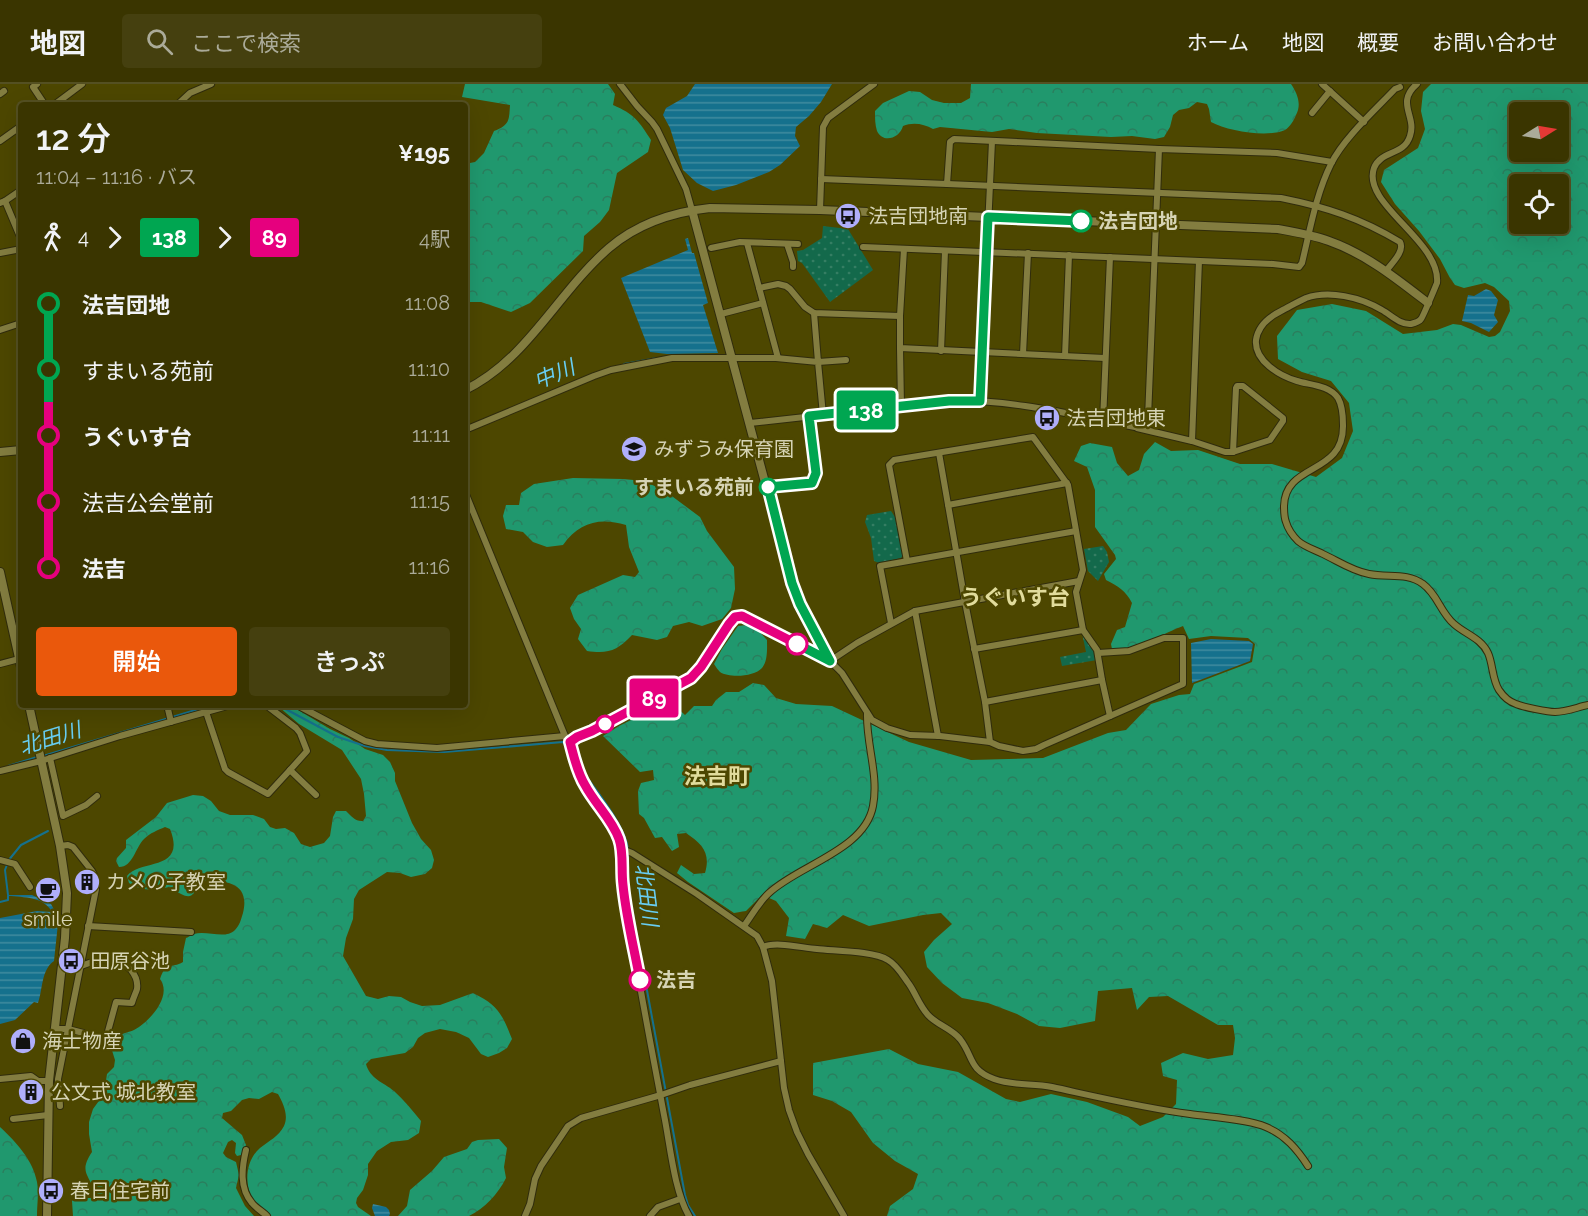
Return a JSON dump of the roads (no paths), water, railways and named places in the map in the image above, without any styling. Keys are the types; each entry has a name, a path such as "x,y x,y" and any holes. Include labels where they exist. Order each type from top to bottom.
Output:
{"street":[{"path":"38,84 33,87 43,102"},
{"path":"58,102 81,84"},
{"path":"180,102 190,93 211,84"},
{"path":"620,84 657,129 686,189 792,583 800,604 830,661 842,673 872,720 879,725 910,735 990,742 1023,751 1035,749 1183,684 1183,638 1164,638 1129,651 1098,653"},
{"path":"820,210 823,127 828,118 874,84"},
{"path":"1322,84 1364,122"},
{"path":"1417,84 1407,95 1406,102 1412,129 1407,143 1402,148 1381,158 1373,175 1376,189 1384,202 1417,239 1433,266 1437,283 1424,315 1417,322 1409,324 1359,300 1333,295 1315,296 1297,302 1273,315 1260,329 1256,343 1264,362 1295,380 1326,388 1333,393 1339,402 1343,419 1341,442 1333,456 1295,480 1286,491 1285,521 1298,541 1352,569 1368,574 1412,577 1424,584 1434,593 1452,623 1482,644 1488,653 1498,689 1516,704 1555,712 1588,705"},
{"path":"863,247 1154,258 1299,267 1302,263 1322,183 1332,162 1364,122 1395,89 1400,87"},
{"path":"1312,113 1330,91"},
{"path":"0,141 18,128"},
{"path":"947,184 950,142 954,139 1277,153 1332,162"},
{"path":"980,401 992,141"},
{"path":"1135,427 1145,424 1148,418 1159,149"},
{"path":"821,179 1281,198 1317,205 1355,218 1400,242 1401,250 1386,271"},
{"path":"18,192 3,202 18,233"},
{"path":"468,388 494,372 513,356 565,295 609,248 620,240 651,223 676,213 722,207 1278,229 1328,240 1346,248 1386,271 1428,303"},
{"path":"711,248 740,242 798,244"},
{"path":"747,243 778,358"},
{"path":"787,244 793,262 792,267"},
{"path":"902,406 900,316 904,249"},
{"path":"0,254 18,250"},
{"path":"941,351 945,251"},
{"path":"1023,354 1028,253"},
{"path":"1065,356 1069,255"},
{"path":"1103,421 1110,256"},
{"path":"1192,441 1199,261"},
{"path":"759,288 778,284 786,286 805,307 814,313 900,316"},
{"path":"721,314 763,303"},
{"path":"814,313 823,415"},
{"path":"0,330 18,324"},
{"path":"900,348 1106,358"},
{"path":"468,429 611,370 672,358 778,358 818,362 846,360"},
{"path":"750,423 949,401 980,401 1029,406 1135,427 1225,452 1233,452 1270,440 1283,421 1282,417 1239,385 1236,388 1233,452"},
{"path":"768,487 812,483 816,473 809,416"},
{"path":"907,561 889,465 894,460 1033,437 1067,483 1083,570 1076,592 1083,630 1098,653 1110,716"},
{"path":"0,452 18,450"},
{"path":"939,453 985,702 990,742"},
{"path":"948,505 1067,483"},
{"path":"468,499 565,736 570,742 578,771 585,786 613,827 622,849 623,887 680,1199 689,1216"},
{"path":"891,624 880,566 1076,531"},
{"path":"0,572 18,654"},
{"path":"830,661 857,643 915,611 1079,581"},
{"path":"915,611 938,736"},
{"path":"570,742 691,678 735,617 742,616 830,661"},
{"path":"974,649 1083,630"},
{"path":"0,664 18,663"},
{"path":"985,702 1102,680"},
{"path":"30,708 43,758 67,893 66,938 49,1081 46,1216"},
{"path":"168,708 170,719"},
{"path":"0,771 170,719 220,708"},
{"path":"206,712 225,769 268,794 307,751 296,728 270,708"},
{"path":"303,708 365,741 377,744 437,748 565,736"},
{"path":"744,926 769,892 843,846 858,834 867,821 873,808 875,791 867,713"},
{"path":"43,758 63,816 86,805 97,796"},
{"path":"290,770 316,795"},
{"path":"60,846 74,847 92,871 96,890 58,1079 60,1106"},
{"path":"622,849 632,853 757,936 763,947 772,981 784,1088 789,1110 797,1132 844,1216"},
{"path":"0,860 15,864 30,887"},
{"path":"88,926 191,932"},
{"path":"763,947 776,944 874,955 887,959 911,987 919,1005 929,1016 958,1037 974,1066 987,1076 1003,1082 1050,1086 1181,1113 1263,1125 1289,1141 1308,1166"},
{"path":"54,1029 68,1029 104,1038 107,1035 116,1002 132,1003 137,988 135,975 125,965 113,960 92,962 81,966"},
{"path":"525,1216 541,1166 568,1126 581,1118 690,1085 781,1061"},
{"path":"0,1079 31,1076 35,1081 49,1081"},
{"path":"13,1119 48,1116"},
{"path":"246,1150 242,1167 243,1185 251,1203 267,1216"},
{"path":"650,1216 658,1207 680,1199"}],"water":[{"path":"695,84 832,84 821,102 796,127 795,136 800,146 780,165 769,172 736,185 713,191 697,183 683,170 670,128 663,115 666,108 687,96"},
{"path":"688,238 708,303 703,305 718,353 650,352 621,278 688,250 685,239"},
{"path":"1486,289 1491,291 1498,300 1494,315 1498,322 1489,332 1462,321 1468,295 1474,296"},
{"path":"1211,639 1249,641 1253,644 1250,661 1192,683 1191,643"},
{"name":"田原谷池","path":"8,895 32,895 51,904 59,914 54,961 47,969 38,1003 34,1002 15,1020 0,1024 0,918 37,911 52,912 39,901"},
{"path":"373,1204 386,1207 389,1210 389,1216 375,1216"}],"waterway":[{"name":"中川","path":"624,364 657,358"},
{"name":"北田川","path":"43,756 202,708"},
{"name":"北田川","path":"284,708 338,737 387,750 444,752 563,742 573,757"},
{"name":"北田川","path":"8,766 37,757"},
{"name":"北田川","path":"581,769 616,818 628,849"},
{"path":"8,861 21,845 48,831"},
{"name":"北田川","path":"628,854 628,888 685,1195 695,1216"},
{"path":"8,862 5,870 8,895"},
{"path":"0,902 8,900 8,896"}],"place":[{"name":"法吉団地南","path":"848,216"},
{"name":"法吉団地","path":"1081,221"},
{"name":"法吉団地東","path":"1047,418"},
{"name":"みずうみ保育園","path":"634,449"},
{"name":"すまいる苑前","path":"768,487"},
{"name":"カメの子教室","path":"87,882"},
{"name":"smile","path":"48,890"},
{"name":"田原谷池","path":"71,961"},
{"name":"法吉","path":"640,980"},
{"name":"海士物産","path":"23,1041"},
{"name":"公文式 城北教室","path":"31,1092"},
{"name":"春日住宅前","path":"51,1191"}],"district":[{"name":"うぐいす台","path":"1015,597"},
{"name":"法吉町","path":"717,776"}]}
